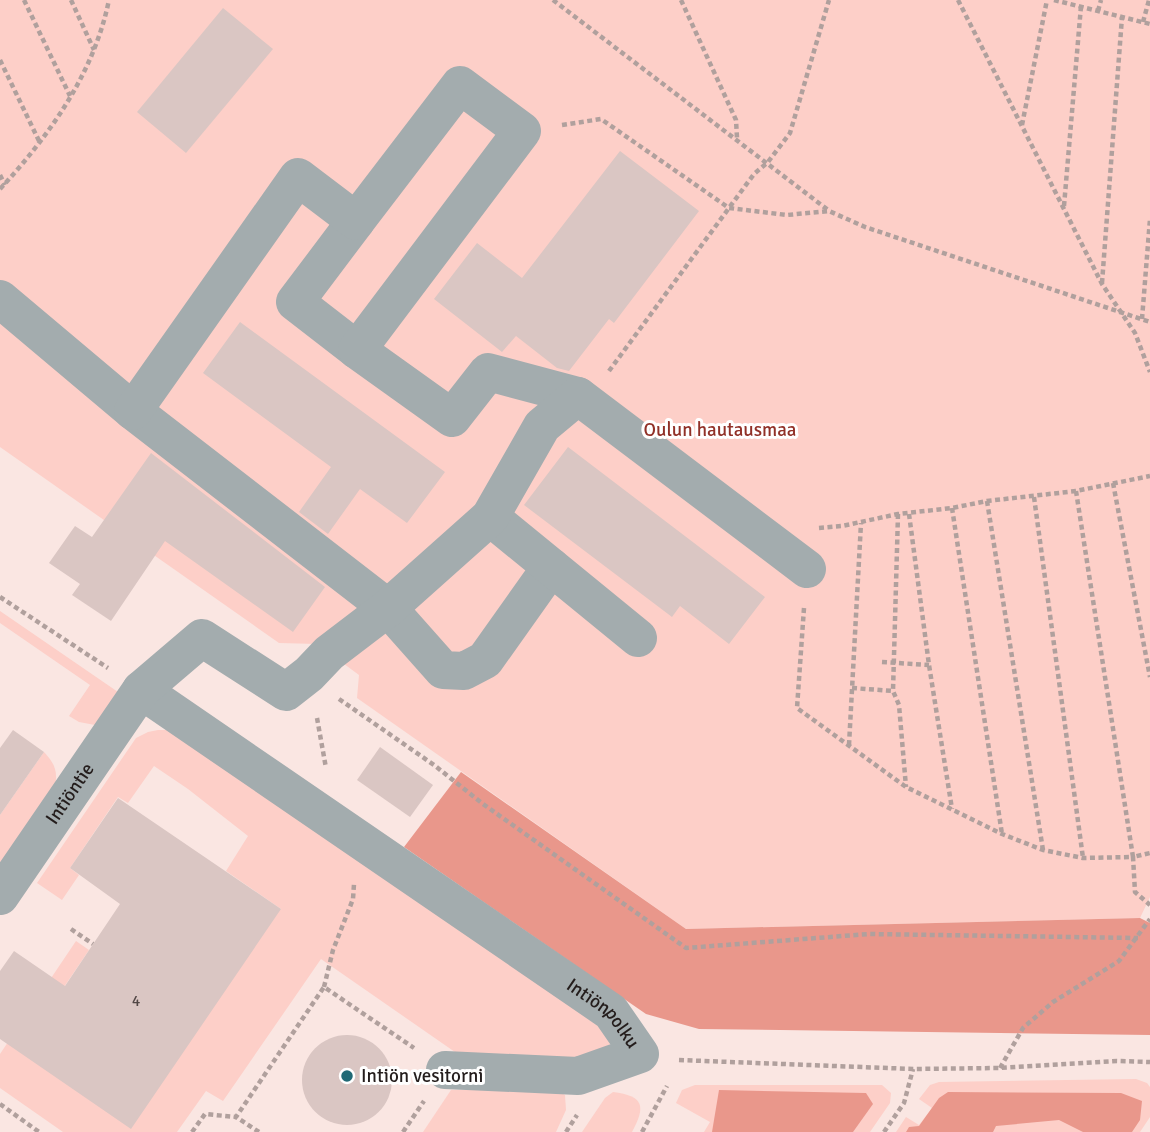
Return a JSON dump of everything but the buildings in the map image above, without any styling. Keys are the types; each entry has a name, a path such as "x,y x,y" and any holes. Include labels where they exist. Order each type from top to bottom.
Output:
{"street":[{"path":"357,349 522,131 460,85 295,302 357,349 452,418 488,372 578,396 807,569"},
{"path":"133,411 298,177 356,221"},
{"path":"0,299 133,411 388,608 443,670 464,671 485,660 551,567"},
{"path":"309,674 329,653 388,608 490,517 542,426 578,396"},
{"path":"490,517 638,638"},
{"name":"Intiöntie","path":"0,896 141,690 202,638 286,692 309,674"},
{"name":"Intiönpolku","path":"141,690 611,1012 640,1054"},
{"path":"445,1070 578,1076 640,1054"}],"path":[{"path":"24,0 70,97"},
{"path":"71,0 94,50"},
{"path":"2,187 40,143 83,76 103,30 109,0"},
{"path":"553,0 829,211 865,227 1150,322"},
{"path":"681,0 736,120 737,139"},
{"path":"578,396 608,371 754,174 768,162 790,133 829,0"},
{"path":"958,0 1102,284 1135,334 1150,372"},
{"path":"1022,126 1047,0"},
{"path":"1054,0 1150,24"},
{"path":"1098,11 1101,0"},
{"path":"1143,22 1149,0"},
{"path":"1064,207 1081,6"},
{"path":"1102,284 1122,17"},
{"path":"0,60 40,143"},
{"path":"522,131 601,119 729,208 787,215 829,211"},
{"path":"0,175 2,187"},
{"path":"1142,319 1150,219"},
{"path":"1150,476 1076,491 987,501 819,528 807,569 797,708 906,787 1002,834 1043,850 1083,858 1133,857 1150,853"},
{"path":"1113,483 1150,677"},
{"path":"1076,491 1133,857 1135,892 1150,905"},
{"path":"1034,497 1083,858"},
{"path":"987,501 1043,850"},
{"path":"952,508 1002,834"},
{"path":"898,514 892,691 899,705 906,787"},
{"path":"909,514 952,809"},
{"path":"849,746 861,523"},
{"path":"0,597 141,690"},
{"path":"882,662 929,665"},
{"path":"236,1116 324,987 333,950 353,899 354,876 335,821 309,674"},
{"path":"309,674 341,701 686,948 869,934 1138,938"},
{"path":"852,688 892,691"},
{"path":"999,1068 1023,1028 1053,1002 1119,961 1150,919"},
{"path":"71,929 93,944"},
{"path":"324,987 445,1070"},
{"name":"Intiönpolku","path":"640,1054 680,1060 914,1069 1150,1062"},
{"path":"674,1072 680,1060"},
{"path":"884,1132 904,1103 914,1069"},
{"path":"642,1132 667,1084"},
{"path":"0,1104 39,1132"},
{"path":"192,1132 205,1114 236,1116 259,1132"}],"green space":[{"name":"Oulun hautausmaa","path":"0,0 1150,0 1150,897 1140,918 686,929 357,698 359,675 317,644 279,643 0,447"},
{"path":"0,611 118,692 95,725 79,722 69,716 90,685 0,623"},
{"path":"158,730 169,730 609,1031 610,1048 597,1061 465,1059 321,959 223,1101 206,1091 177,1132 63,1132 0,1088 0,1054 76,941 89,950 20,1052 281,909 226,871 248,836 154,766 128,803 118,797 70,868 79,875 62,900 37,883 136,738"},
{"path":"44,752 55,768 55,788 0,872 0,815"},
{"path":"1136,1079 1150,1087 1150,1117 1140,1132 896,1132 906,1117 919,1125 932,1108 919,1099 930,1085 939,1082"},
{"path":"695,1085 882,1085 891,1093 890,1103 870,1132 704,1132 710,1122 676,1103 682,1090"},
{"path":"555,1089 565,1095 566,1110 556,1132 423,1132 451,1090"},
{"path":"613,1092 631,1096 639,1104 639,1115 632,1132 582,1132 605,1098"}],"shaded area":[{"path":"461,772 686,929 1140,918 1150,923 1150,1035 699,1029 646,1014 404,847"},
{"path":"719,1090 866,1093 873,1104 853,1132 712,1132"},
{"path":"948,1092 1121,1093 1142,1101 1140,1120 1132,1132 1083,1132 1059,1120 996,1126 993,1132 906,1132 909,1127 919,1126 939,1098"}],"place":[{"name":"Intiön vesitorni","path":"347,1076"}]}
